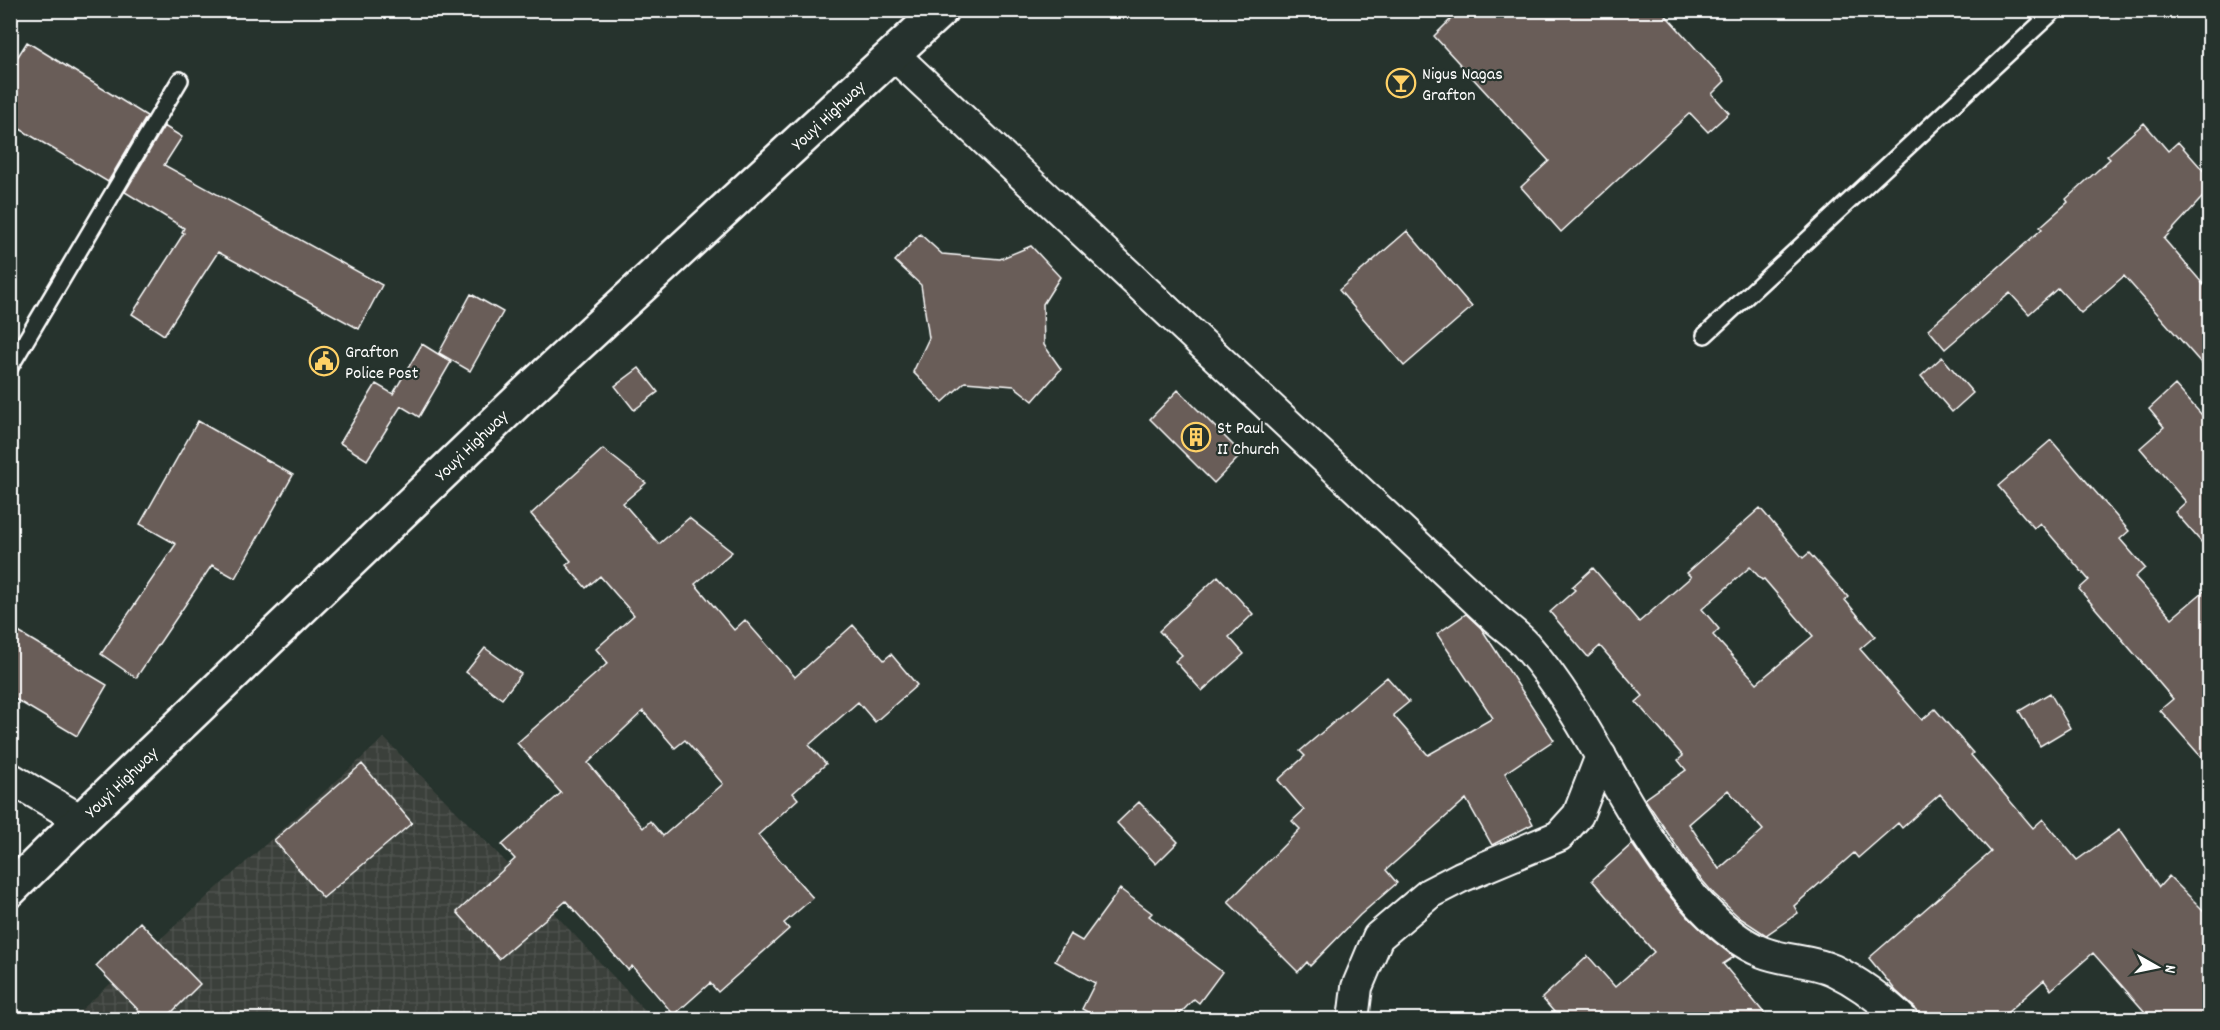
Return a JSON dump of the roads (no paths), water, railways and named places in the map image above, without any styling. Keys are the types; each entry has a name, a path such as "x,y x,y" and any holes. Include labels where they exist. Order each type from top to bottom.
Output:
{"main road":[{"name":"Youyi Highway","path":"10,890 527,392 941,10"}],"street":[{"path":"893,54 1524,643 1551,676 1653,845 1700,905 1737,939 1762,952 1831,969 1876,994 1903,1020"},
{"path":"1353,1020 1357,987 1378,937 1430,893 1461,877 1559,836 1578,815 1601,756"},
{"path":"10,778 81,820"}],"lane":[{"path":"1705,336 2055,10"},
{"path":"10,367 180,80"}],"place":[{"name":"Nigus Nagas Grafton","path":"1401,83"},
{"name":"Grafton Police Post","path":"324,361"},
{"name":"St Paul II Church","path":"1196,437"}]}
